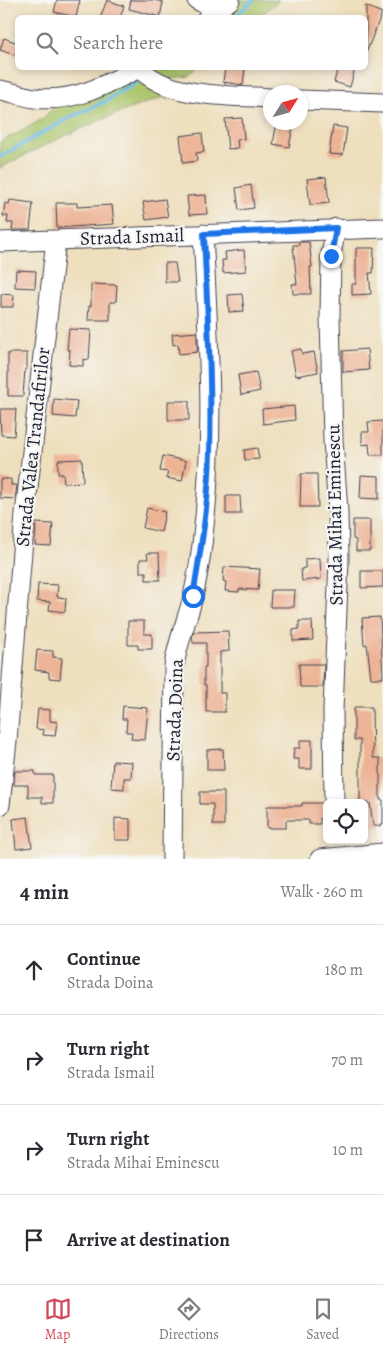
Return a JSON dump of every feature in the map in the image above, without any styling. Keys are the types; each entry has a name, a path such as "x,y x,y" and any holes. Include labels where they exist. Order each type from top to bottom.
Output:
{"street":[{"path":"197,0 219,9"},
{"path":"0,90 34,98 53,99 78,96 105,86 135,70"},
{"path":"141,70 151,79 189,92 263,97"},
{"path":"308,100 383,104"},
{"name":"Strada Ismail","path":"0,242 336,228 383,228"},
{"name":"Strada Mihai Eminescu","path":"334,799 333,712 339,559 333,440 330,317 331,256 336,228"},
{"name":"Strada Doina","path":"172,859 174,667 176,651 193,596 204,528 210,452 209,355 204,234"},
{"name":"Strada Valea Trandafirilor","path":"0,805 25,514 56,240"},
{"path":"332,852 383,853"}],"green space":[{"path":"239,0 279,0 261,15 222,15"},
{"path":"151,70 197,70 189,77 162,80"},
{"path":"135,72 171,92 168,100 164,97 101,120 0,168 0,142 38,122 54,105"}],"building":[{"path":"57,0 80,0 76,15 54,12"},
{"path":"107,0 124,6 121,15 101,15"},
{"path":"131,0 163,2 160,15 152,15 129,9"},
{"path":"366,6 382,13 368,48 368,15 366,15"},
{"path":"4,38 15,42 15,55 0,50"},
{"path":"225,70 245,70 243,85 223,82"},
{"path":"337,70 354,70 350,87 334,82"},
{"path":"242,118 244,139 237,140 238,148 228,149 225,119"},
{"path":"333,126 347,128 343,155 329,154"},
{"path":"276,130 292,130 289,147 273,144"},
{"path":"202,133 204,152 196,153 197,161 183,163 180,136"},
{"path":"326,177 329,203 310,205 307,179"},
{"path":"251,185 254,208 239,210 236,188"},
{"path":"206,195 207,214 189,215 187,196"},
{"path":"165,199 168,217 146,220 143,202"},
{"path":"10,200 33,203 30,230 12,230 13,223 7,223 8,216 3,216 5,203 9,204"},
{"path":"56,203 77,203 77,207 112,205 114,224 57,228"},
{"path":"299,242 309,242 312,267 310,267 311,294 293,294 292,284 297,284 293,245 299,245"},
{"path":"356,248 374,248 373,273 369,273 371,294 352,295 352,284 356,284"},
{"path":"244,250 246,271 223,273 222,260 226,260 225,252"},
{"path":"165,263 175,263 178,282 165,282"},
{"path":"16,270 36,271 35,288 15,287"},
{"path":"91,284 117,285 116,302 110,302 110,320 88,320 89,306 91,306"},
{"path":"1,294 14,295 13,307 1,307"},
{"path":"242,294 244,311 229,312 228,295"},
{"path":"69,329 91,330 89,360 83,359 83,366 69,365 70,350 67,350"},
{"path":"197,332 197,352 179,354 178,344 173,345 172,334"},
{"path":"301,349 302,354 314,352 318,372 296,376 291,351"},
{"path":"367,349 369,370 343,372 343,351"},
{"path":"8,353 27,353 23,396 8,396"},
{"path":"256,372 260,391 241,395 238,375"},
{"path":"54,399 77,401 75,418 53,416"},
{"path":"168,401 189,401 189,420 168,420"},
{"path":"294,406 295,420 263,424 262,409"},
{"path":"0,409 16,409 14,436 1,435"},
{"path":"383,421 383,455 370,455 369,444 362,445 362,432 369,432 368,422"},
{"path":"257,448 259,459 245,460 244,450"},
{"path":"163,456 186,461 182,481 166,478 168,472 160,471"},
{"path":"82,459 83,482 64,483 63,474 58,474 58,460"},
{"path":"301,474 317,474 318,507 300,507"},
{"path":"361,475 379,476 379,499 360,498"},
{"path":"0,479 11,479 11,485 17,485 15,499 0,498"},
{"path":"226,496 240,496 241,514 226,514"},
{"path":"147,508 165,512 161,532 143,528"},
{"path":"353,520 370,520 370,551 356,551 356,540 353,539"},
{"path":"36,523 53,524 51,546 35,545"},
{"path":"147,553 159,553 160,580 146,580 146,572 140,572 140,559 148,559"},
{"path":"320,558 321,579 302,581 301,569 305,568 305,559"},
{"path":"224,567 260,569 258,590 239,589 239,592 225,591 226,582 223,581"},
{"path":"361,571 383,571 383,587 361,588"},
{"path":"38,584 58,585 57,597 66,598 65,612 49,610 50,602 37,601"},
{"path":"271,590 295,590 294,607 270,607"},
{"path":"380,617 383,678 371,678 367,644 364,645 362,618"},
{"path":"128,621 144,621 144,634 152,634 152,649 138,649 138,645 128,645"},
{"path":"299,621 312,621 313,640 293,641 293,630 299,629"},
{"path":"228,631 229,651 220,652 220,693 225,693 225,712 206,712 204,667 206,667 206,643 193,643 192,637 194,632"},
{"path":"37,650 53,651 53,657 62,658 60,679 49,678 49,672 35,670"},
{"path":"299,664 324,664 323,687 300,687"},
{"path":"123,706 148,708 145,740 131,739 132,732 126,732 127,719 122,719"},
{"path":"354,707 372,707 373,758 380,758 380,800 383,800 383,824 380,824 380,826 373,826 368,799 360,799 360,740 354,740"},
{"path":"38,709 50,710 50,721 57,722 55,736 43,735 44,730 36,729"},
{"path":"300,740 312,740 312,769 299,769 299,759 293,759 294,748 300,748"},
{"path":"223,749 224,770 207,770 207,750"},
{"path":"113,761 132,762 131,778 124,778 124,789 111,788"},
{"path":"15,771 35,771 35,775 53,775 53,803 42,803 42,797 28,797 28,785 14,785"},
{"path":"200,792 224,792 224,825 213,825 213,804 200,804"},
{"path":"302,803 323,803 323,818 320,818 320,824 309,824 309,820 286,820 286,828 267,828 267,806 302,806"},
{"path":"28,817 32,847 16,849 13,819"},
{"path":"115,818 130,819 130,840 115,840"}],"waterway":[{"path":"237,15 253,0"},
{"path":"0,157 67,119 106,101 138,81"}],"route":[{"path":"193,596 204,528 210,452 209,355 204,234 336,228 331,256"}]}
